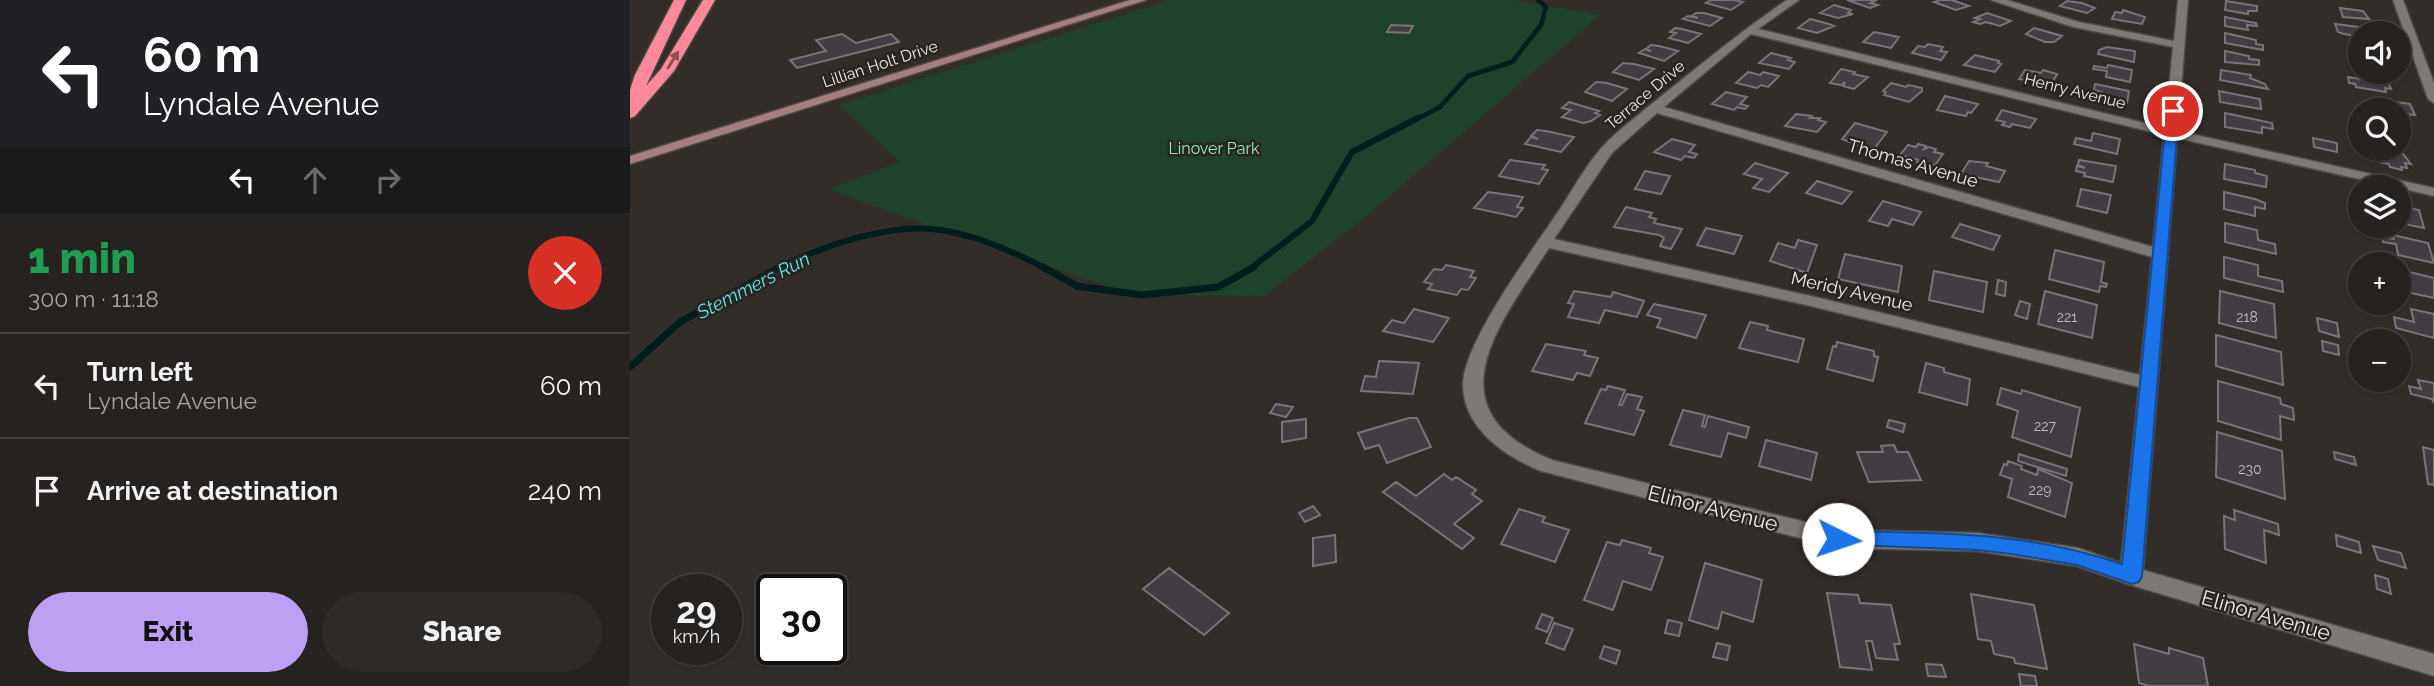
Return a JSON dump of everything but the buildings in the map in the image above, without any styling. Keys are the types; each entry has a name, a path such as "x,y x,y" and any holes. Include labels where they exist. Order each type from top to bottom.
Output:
{"highway":[{"path":"630,113 642,75 680,0"},
{"path":"630,113 667,71 709,0"}],"main road":[{"name":"Lillian Holt Drive","path":"630,160 1141,0"}],"street":[{"name":"Terrace Drive","path":"1545,242 1606,151 1749,30 1794,0"},
{"path":"1996,0 2077,25 2179,45"},
{"path":"2132,576 2183,0"},
{"path":"2398,0 2434,99"},
{"name":"Henry Avenue","path":"1749,30 2171,133 2434,192"},
{"name":"Thomas Avenue","path":"1656,109 2160,254"},
{"name":"Meridy Avenue","path":"1545,242 1811,301 2149,383"},
{"name":"Elinor Avenue","path":"1545,242 1497,320 1477,361 1472,385 1485,421 1496,435 1526,458 1548,466 1838,539 1978,542 2078,557 2132,576 2434,665"}],"green space":[{"name":"Linover Park","path":"1170,0 1512,0 1600,15 1363,219 1264,296 1132,294 948,233 829,189 900,162 839,105"}],"waterway":[{"name":"Stemmers Run","path":"1415,120 1440,107 1468,76 1512,62 1541,25 1546,7 1538,0"},
{"name":"Stemmers Run","path":"1250,269 1312,221 1352,152 1418,118"},
{"name":"Stemmers Run","path":"778,268 835,244 900,229 921,228 982,240 1046,269"},
{"name":"Stemmers Run","path":"1043,267 1077,286 1142,295 1218,287 1254,267"},
{"name":"Stemmers Run","path":"630,367 680,322 778,268"}],"route":[{"path":"1838,539 1978,542 2011,546 2078,557 2132,576 2173,111"}]}
